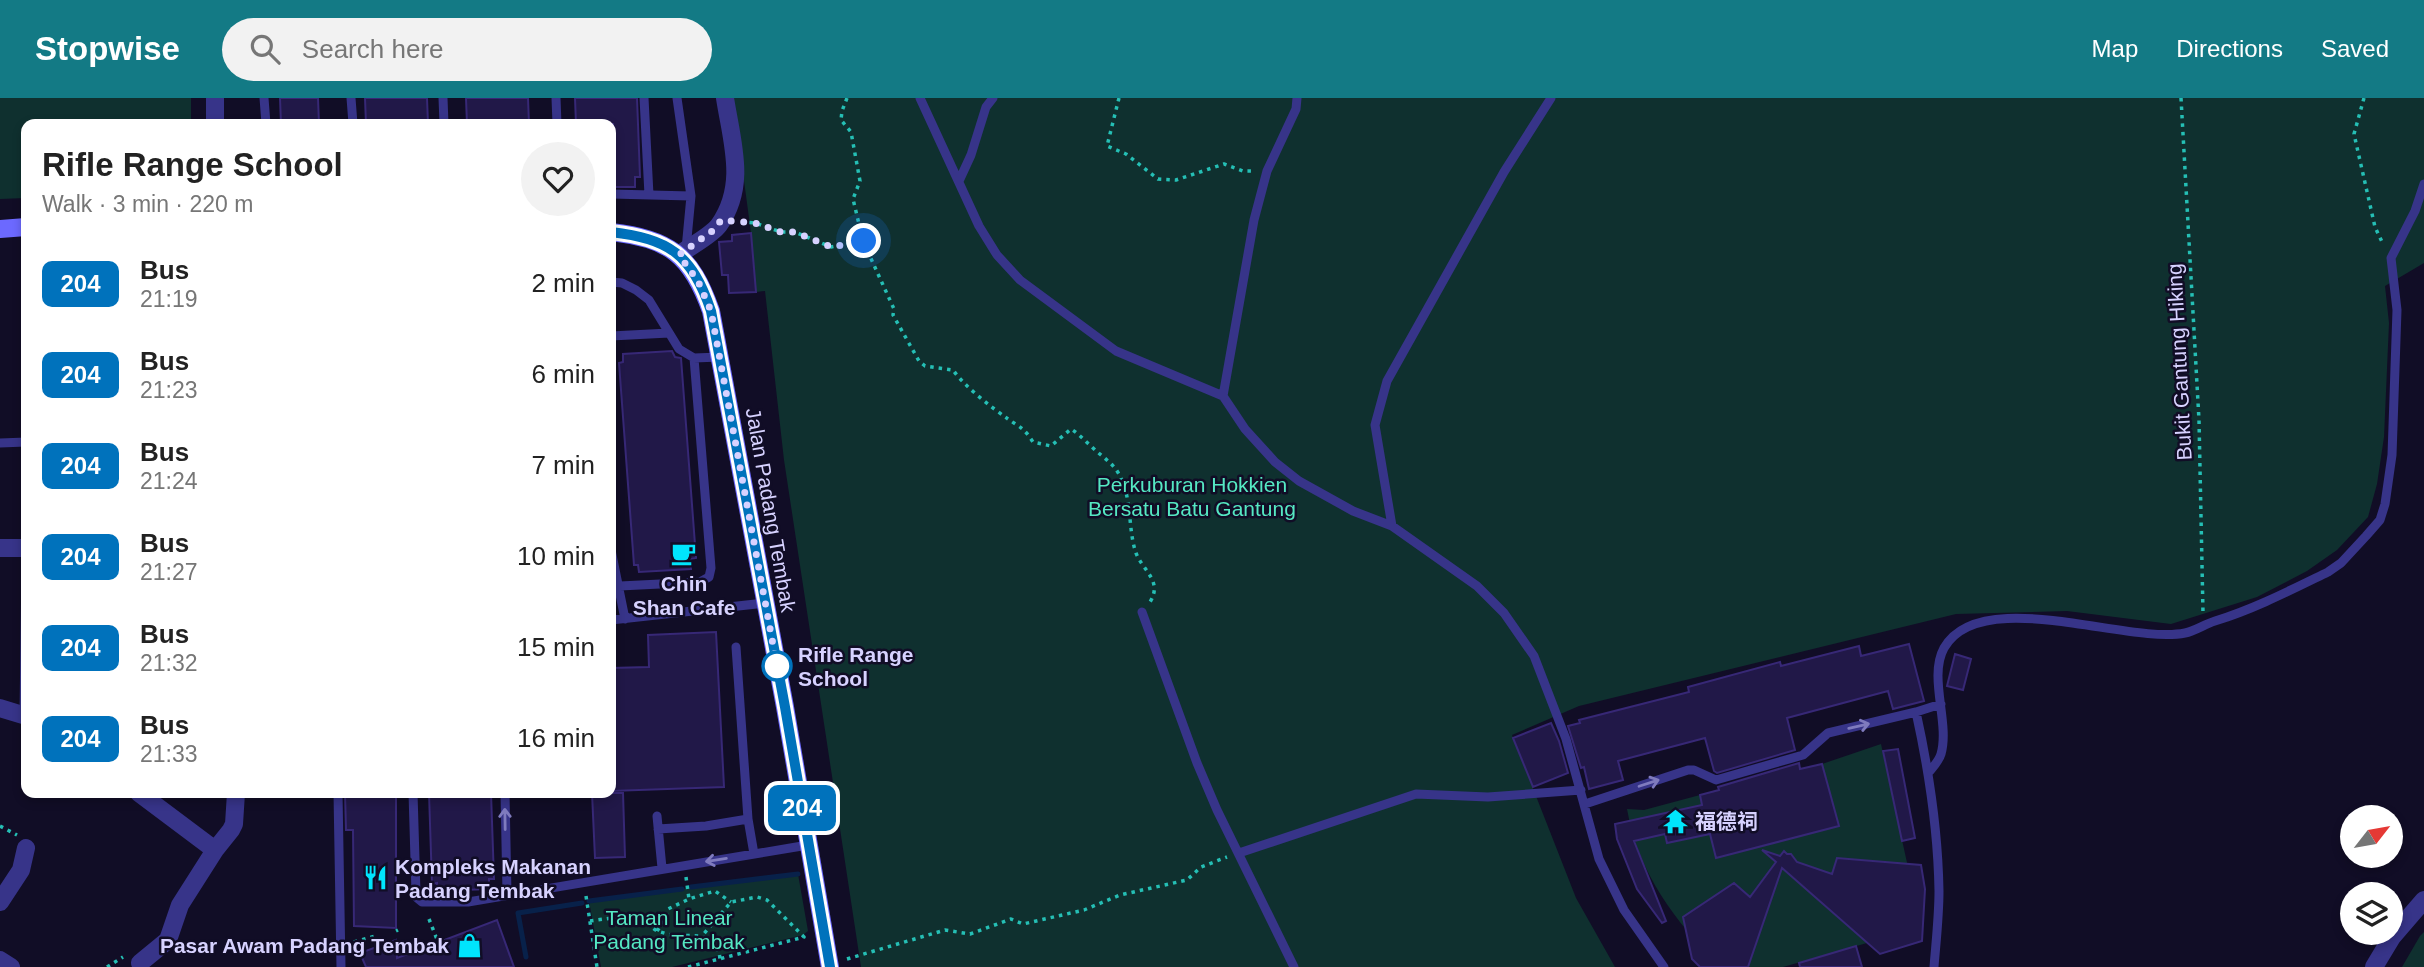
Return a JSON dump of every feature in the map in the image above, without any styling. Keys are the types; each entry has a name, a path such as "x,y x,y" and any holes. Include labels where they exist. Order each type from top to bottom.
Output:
{"street":[{"path":"215,98 215,119"},
{"path":"616,233 653,239 683,252 715,229 734,191 736,181 725,98"},
{"path":"0,229 21,227"},
{"name":"Jalan Padang Tembak","path":"683,252 706,296 720,354 830,966"},
{"path":"0,548 21,548"},
{"path":"0,708 21,714"},
{"path":"146,798 215,850"},
{"path":"139,963 168,940 180,905 233,827 236,798"},
{"path":"0,902 21,870 26,848"},
{"path":"2374,967 2392,937 2424,900"},
{"path":"0,960 11,967"}],"lane":[{"path":"264,98 266,119"},
{"path":"351,98 353,119"},
{"path":"443,98 444,119"},
{"path":"556,98 557,119"},
{"path":"644,98 649,195"},
{"path":"677,98 691,196 683,252"},
{"path":"920,98 979,226 997,256 1020,280 1116,351 1223,396 1245,429 1275,462 1299,481 1353,511 1392,526 1477,586 1504,613 1535,656 1566,739 1599,859 1624,909 1664,967"},
{"path":"959,181 971,155 986,107 993,98"},
{"path":"1223,396 1254,220 1267,171 1296,109 1297,98"},
{"path":"1392,526 1375,425 1387,382 1504,173 1551,98"},
{"path":"1929,772 1940,756 1943,734 1939,676 1943,649 1965,629 1984,622 2043,618 2164,634 2186,633 2228,618 2328,572 2341,563 2380,520 2389,484 2396,368 2398,310 2391,258 2415,211 2424,184"},
{"path":"616,194 691,196"},
{"path":"616,282 636,290 649,300 679,349 694,358 720,354"},
{"path":"616,335 669,333"},
{"path":"620,586 700,582 709,578 694,358"},
{"path":"0,443 21,442"},
{"path":"616,570 625,619"},
{"path":"616,620 765,603"},
{"path":"1142,612 1197,763 1293,967"},
{"path":"736,647 748,819 754,854"},
{"path":"1585,804 1688,770 1716,780 1803,755 1828,733 1941,705"},
{"path":"1916,712 1929,772 1939,892 1934,967"},
{"path":"1239,853 1416,794 1488,797 1581,790"},
{"path":"338,798 341,967"},
{"path":"413,798 416,893 419,900 426,902 468,902 808,845"},
{"path":"505,798 507,894"},
{"path":"657,816 662,868"},
{"path":"658,829 706,826 748,819"}],"path":[{"path":"847,98 841,120 851,132 860,181 853,199 864,241 894,309 894,315 919,361 925,366 953,369 960,380 985,402 1024,428 1032,442 1051,446 1071,429 1110,461 1123,480 1136,553 1153,577 1153,598 1142,612"},
{"path":"1119,98 1107,146 1126,154 1158,179 1176,180 1224,164 1243,171 1267,171"},
{"name":"Bukit Gantung Hiking","path":"2181,98 2199,420 2204,625"},
{"path":"2364,98 2354,134 2375,227 2391,258"},
{"path":"721,220 755,223 781,232 795,232 831,247 864,241"},
{"path":"830,966 945,930 970,934 1011,919 1023,924 1084,910 1120,895 1187,880 1201,867 1239,853"},
{"path":"685,874 689,899"},
{"path":"657,931 665,920 668,909 689,899 715,891 731,902"},
{"path":"585,894 597,967"},
{"path":"688,967 804,937 767,900 757,897 731,902 702,936"},
{"path":"590,921 633,915 657,931 671,936 702,936 719,951 720,959"},
{"path":"429,919 438,942"},
{"path":"347,942 375,936"}],"green space":[{"path":"0,98 191,98 191,119 21,119 21,198 0,199"},
{"name":"Perkuburan Hokkien Bersatu Batu Gantung","path":"733,98 2424,98 2424,263 2385,286 2389,323 2384,437 2377,484 2368,517 2337,550 2307,571 2257,597 2171,624 2067,611 1956,614 1579,706 1512,735 1576,898 1615,967 861,967 784,460 765,291 756,292"},
{"path":"1881,744 1913,890 1909,931 1783,967 1719,967 1673,913 1649,875 1632,832 1627,809 1644,810 1700,795 1716,857 1838,826 1822,764"},
{"name":"Taman Linear Padang Tembak","path":"798,874 808,931 803,935 672,967 601,967 589,901"},
{"path":"2424,932 2424,967 2402,967 2420,936"}],"building":[{"path":"280,98 318,98 319,119 281,119"},
{"path":"365,98 427,98 428,119 366,119"},
{"path":"466,98 528,98 529,119 467,119"},
{"path":"575,98 637,98 640,177 635,177 635,187 616,187 616,119 576,119"},
{"path":"751,233 756,292 729,293 728,275 722,275 719,242 732,241 732,235"},
{"path":"672,351 675,357 681,358 696,558 690,559 691,569 639,572 638,565 634,565 619,363 623,362 623,354"},
{"path":"716,632 724,787 616,791 616,668 649,667 648,635"},
{"path":"1909,644 1924,701 1893,709 1888,691 1787,718 1795,750 1717,773 1714,771 1705,738 1618,761 1623,780 1589,789 1584,767 1581,768 1568,726 1580,723 1579,720 1689,692 1688,687 1780,662 1781,666 1859,646 1861,656"},
{"path":"1955,654 1971,659 1963,690 1947,686"},
{"path":"1551,723 1568,773 1533,787 1513,738"},
{"path":"1898,749 1915,838 1902,841 1883,751"},
{"path":"1799,763 1800,769 1822,764 1839,826 1716,858 1710,834 1667,843 1665,834 1634,841 1666,921 1662,923 1637,889 1617,839 1615,824 1702,805 1700,795 1719,790 1718,787"},
{"path":"616,793 623,793 625,857 595,858 592,798 616,798"},
{"name":"Kompleks Makanan Padang Tembak","path":"345,798 396,798 396,928 354,926 353,830 346,830"},
{"path":"429,798 491,798 494,879 489,879 489,889 437,891 437,883 432,884"},
{"path":"1762,850 1780,856 1784,851 1791,854 1797,862 1832,874 1837,858 1921,865 1925,889 1922,941 1880,954 1782,868 1748,967 1700,967 1692,959 1683,917 1734,883 1750,897 1776,862"},
{"name":"Pasar Awam Padang Tembak","path":"497,920 514,967 366,967 360,953 396,940 397,958"},
{"path":"1856,946 1862,967 1800,967 1799,963"}],"waterway":[{"path":"691,887 798,874"},
{"path":"589,901 682,889"},
{"path":"526,957 518,913 582,903"}],"bus line":[{"name":"204","path":"616,233 653,239 679,255 690,267 711,311 785,707 830,967"}],"place":[{"name":"Chin Shan Cafe","path":"684,554"},
{"name":"Rifle Range School","path":"777,666"},
{"name":"福德祠","path":"1675,821"},
{"name":"Kompleks Makanan Padang Tembak","path":"375,878"},
{"name":"Pasar Awam Padang Tembak","path":"469,945"}],"route":[{"path":"777,666 711,311 690,267 679,255 715,229 721,220 755,223 781,232 795,232 831,247 864,241"}]}
